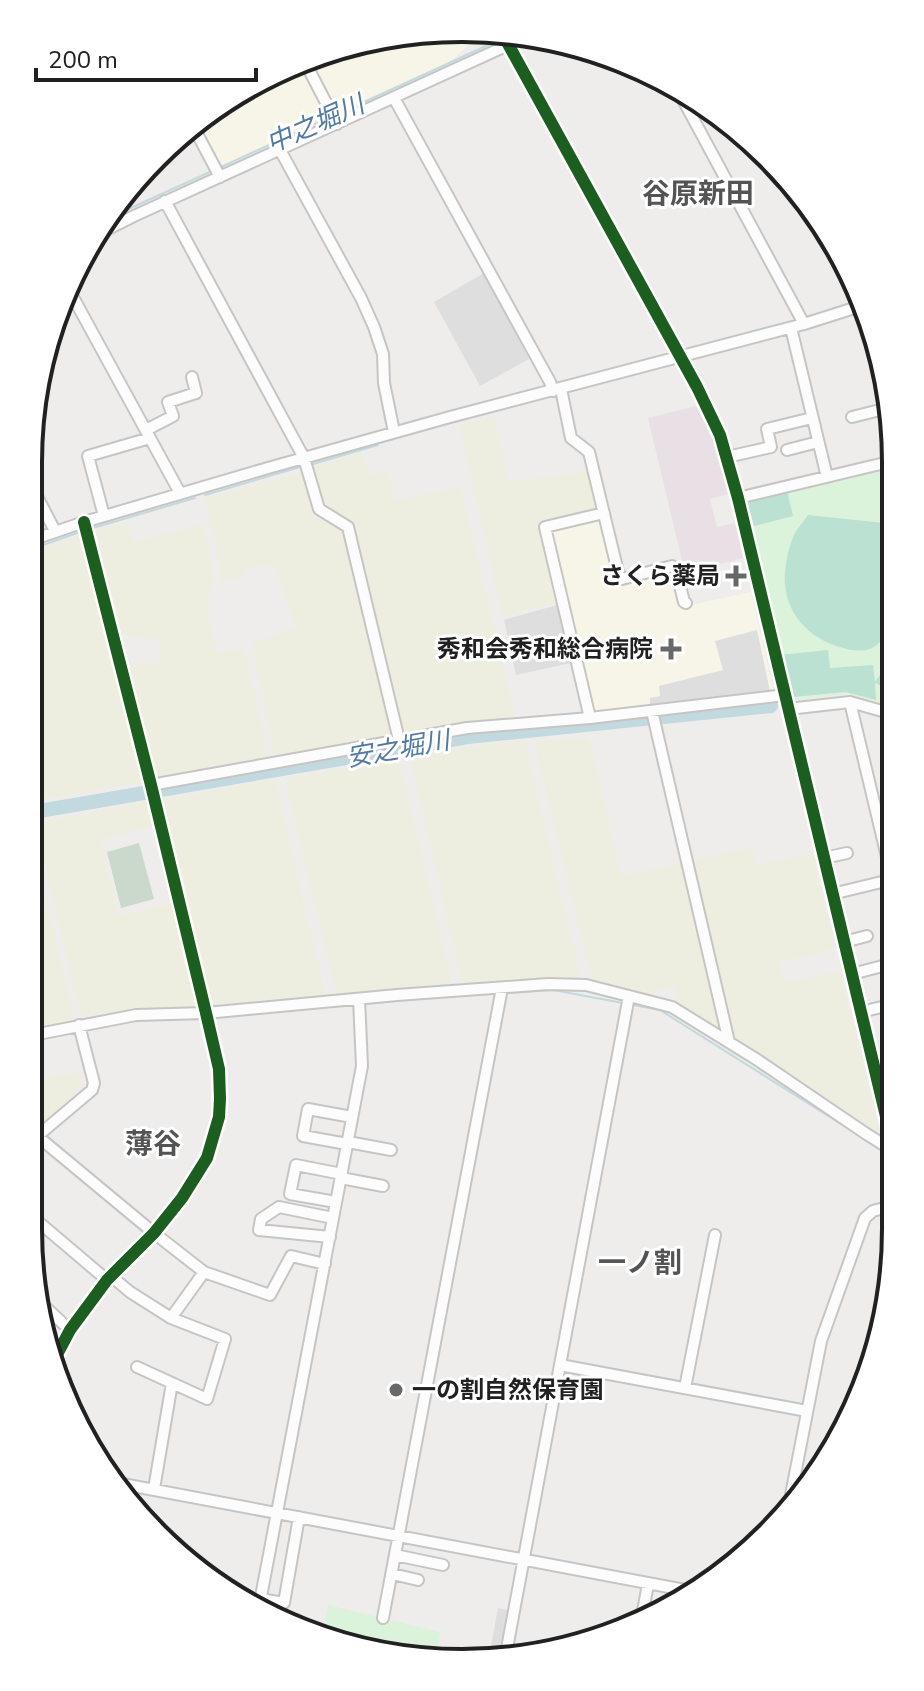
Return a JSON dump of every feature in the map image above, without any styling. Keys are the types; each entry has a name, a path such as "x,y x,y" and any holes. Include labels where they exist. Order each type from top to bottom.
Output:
{"street":[{"path":"116,225 508,45"},
{"path":"508,45 709,410 727,457 882,1100"},
{"path":"309,71 337,124"},
{"path":"394,98 557,390 571,438 589,452 619,576 622,579 674,567 686,603"},
{"path":"687,108 804,324"},
{"path":"198,135 220,177"},
{"path":"280,150 374,327 383,354 384,383 394,432"},
{"path":"165,201 304,458 319,509 348,527 399,740"},
{"path":"75,300 180,493"},
{"path":"42,536 394,432 791,328 853,309"},
{"path":"791,328 827,477"},
{"path":"104,516 88,456 148,434 173,416 168,402 196,393 192,377"},
{"path":"852,417 878,410"},
{"path":"727,457 771,447 767,429 812,418"},
{"path":"787,450 818,442"},
{"path":"738,498 882,464"},
{"path":"42,506 55,531"},
{"path":"590,718 545,527 604,513"},
{"path":"60,1350 70,1330 109,1278 154,1233 182,1198 207,1158 220,1099 219,1069 206,1013 84,522"},
{"path":"151,785 467,728 590,718 785,695"},
{"path":"788,709 850,702 882,711"},
{"path":"850,702 882,834"},
{"path":"652,711 729,1042"},
{"path":"824,858 847,853"},
{"path":"832,894 882,884"},
{"path":"844,942 867,936"},
{"path":"852,974 882,966"},
{"path":"42,1033 136,1015 206,1013 548,984 586,985 672,1007 882,1144"},
{"path":"383,1618 502,988"},
{"path":"507,1646 629,996"},
{"path":"261,1598 362,1066 359,999"},
{"path":"861,1012 882,1007"},
{"path":"42,1132 92,1090 94,1083 79,1025"},
{"path":"352,1117 308,1109 303,1136 391,1150"},
{"path":"42,1148 204,1272 270,1295 291,1256 325,1264"},
{"path":"336,1202 290,1194 296,1165 383,1186"},
{"path":"330,1237 259,1230 261,1219 279,1207 333,1218"},
{"path":"792,1489 821,1341 865,1218 882,1209"},
{"path":"42,1224 109,1278 171,1318 225,1339 207,1399 137,1367"},
{"path":"685,1388 715,1235"},
{"path":"171,1318 204,1272"},
{"path":"50,1311 70,1330"},
{"path":"560,1365 807,1411"},
{"path":"154,1489 172,1383"},
{"path":"129,1485 678,1589"},
{"path":"270,1603 284,1603 299,1517"},
{"path":"395,1555 443,1565"},
{"path":"392,1574 418,1580"},
{"path":"644,1608 648,1584"}],"shaded area":[{"path":"472,42 440,70 219,171 198,135 276,85 327,64 380,50 435,43"},
{"path":"484,273 529,359 480,386 434,302"},
{"path":"696,406 715,446 728,494 710,499 717,527 735,523 743,558 685,573 648,418"},
{"path":"493,416 509,482 588,472 597,511 539,526 556,603 503,616 459,425"},
{"path":"362,453 368,475 387,471 394,501 460,487 516,720 402,736 352,525 322,504 312,467"},
{"path":"302,472 313,516 341,532 391,734 275,758 252,644 297,628 273,564 245,569 246,576 220,582 220,565 205,499"},
{"name":"秀和会秀和総合病院","path":"601,521 614,576 679,560 691,605 751,592 774,693 595,713 550,531"},
{"path":"127,523 133,542 202,524 213,579 207,604 216,653 244,649 268,759 154,781 126,663 158,665 161,640 120,635 95,531"},
{"path":"84,535 144,782 42,800 42,549"},
{"path":"557,605 571,663 516,675 504,620"},
{"path":"757,630 770,691 650,704 650,698 660,696 659,686 723,670 715,641"},
{"path":"589,738 621,876 684,863 725,1036 679,1007 674,986 656,991 654,999 592,981 534,741"},
{"path":"524,741 581,980 463,985 410,758 464,747"},
{"path":"399,759 452,986 337,996 285,778"},
{"path":"275,780 325,997 210,1005 160,800"},
{"path":"149,801 155,825 100,840 119,916 172,904 200,1007 138,1011 82,1020 42,852 42,822"},
{"path":"752,847 756,866 813,853 834,949 778,963 784,983 840,971 879,1131 872,1131 734,1042 691,861"},
{"path":"42,885 75,1021 42,1029"},
{"path":"86,1070 75,1093 42,1124 42,1078"},
{"path":"498,1608 511,1611 504,1646 491,1648"}],"green space":[{"path":"882,469 882,702 847,694 789,701 744,502"},
{"path":"787,491 793,516 754,526 747,501"},
{"path":"808,515 882,523 882,640 874,647 856,650 828,643 815,636 796,616 789,603 785,575 795,532"},
{"path":"828,650 830,668 873,665 875,682 882,672 882,687 875,684 876,700 846,692 793,697 788,692 780,655"},
{"path":"139,843 154,899 121,908 107,852"},
{"path":"328,1605 440,1632 438,1648 380,1641 324,1626"}],"waterway":[{"name":"中之堀川","path":"338,114 492,43"},
{"name":"中之堀川","path":"221,167 328,118"},
{"name":"中之堀川","path":"126,210 212,171"},
{"path":"313,464 378,445"},
{"path":"205,495 300,467"},
{"path":"93,528 195,498"},
{"path":"42,545 80,532"},
{"name":"安之堀川","path":"42,811 468,737 771,706"},
{"path":"507,993 553,990 623,1003"},
{"path":"455,996 496,993"},
{"path":"363,1004 436,997"},
{"path":"315,1008 357,1004"},
{"path":"633,1005 660,1010 876,1146"},
{"path":"42,1039 51,1037"}],"cycle path":[{"path":"509,45 697,387 720,435 738,498 882,1100"},
{"path":"60,1350 70,1330 107,1280 154,1233 182,1198 207,1158 219,1117 220,1099 219,1069 206,1013 84,522"}],"place":[{"name":"さくら薬局","path":"736,576"},
{"name":"秀和会秀和総合病院","path":"671,649"},
{"name":"一の割自然保育園","path":"396,1390"}],"district":[{"name":"谷原新田","path":"698,194"},
{"name":"薄谷","path":"153,1144"},
{"name":"一ノ割","path":"640,1263"}]}
